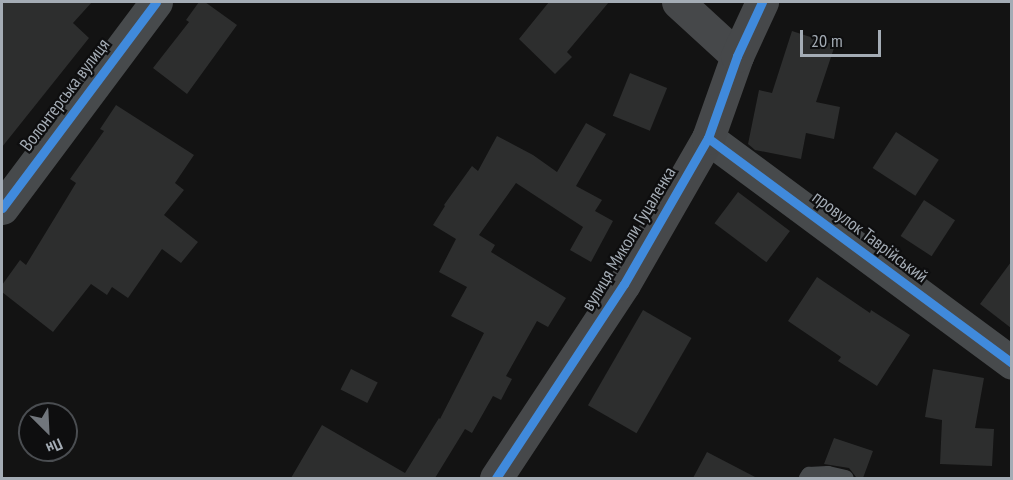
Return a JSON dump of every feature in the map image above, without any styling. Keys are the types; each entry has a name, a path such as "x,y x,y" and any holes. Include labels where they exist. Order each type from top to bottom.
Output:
{"street":[{"name":"Волонтерська вулиця","path":"2,208 156,2"},
{"path":"678,2 737,56"},
{"name":"вулиця Миколи Гуцаленка","path":"496,478 624,284 708,138 737,56 762,2"},
{"name":"провулок Таврійський","path":"708,138 1011,363"}],"lane":[{"path":"807,478 809,475 828,474 846,478"}],"building":[{"path":"2,2 92,2 73,23 89,38 2,147"},
{"path":"199,2 205,2 237,25 187,94 153,68 189,22 186,20"},
{"path":"549,2 609,2 567,52 572,57 555,74 519,39"},
{"path":"792,31 835,45 816,102 840,107 834,139 806,133 801,159 755,150 748,144 759,90 772,93"},
{"path":"630,73 667,88 650,131 613,116"},
{"path":"116,105 194,155 175,183 184,190 164,215 198,242 181,263 162,249 128,298 112,287 107,295 91,284 53,332 2,292 2,285 20,260 26,265 76,183 70,179 104,131 100,129"},
{"path":"586,123 606,134 576,186 602,200 595,211 613,221 591,262 570,250 583,227 516,183 479,235 495,245 491,252 566,298 548,327 537,321 506,376 512,379 501,400 493,396 472,433 465,429 435,478 291,478 322,425 405,473 440,419 484,333 451,316 467,287 439,272 456,239 433,225 444,205 472,166 478,171 497,136 533,155 557,172"},
{"path":"896,132 939,160 915,196 873,168"},
{"path":"738,192 790,231 766,262 715,223"},
{"path":"924,200 955,220 932,256 901,236"},
{"path":"1011,262 1011,328 980,304"},
{"path":"817,277 870,313 871,310 910,335 877,386 838,361 841,357 788,321"},
{"path":"643,310 691,338 636,433 588,405"},
{"path":"351,369 378,383 367,403 341,389"},
{"path":"933,369 984,378 975,428 994,429 992,466 940,464 942,420 925,417"},
{"path":"834,438 873,451 863,478 856,477 849,468 824,464"},
{"path":"707,452 757,478 693,478"}],"cycle path":[{"path":"2,208 156,2"},
{"path":"496,478 624,284 708,138 737,56 762,2"},
{"path":"708,138 1012,363"}]}
